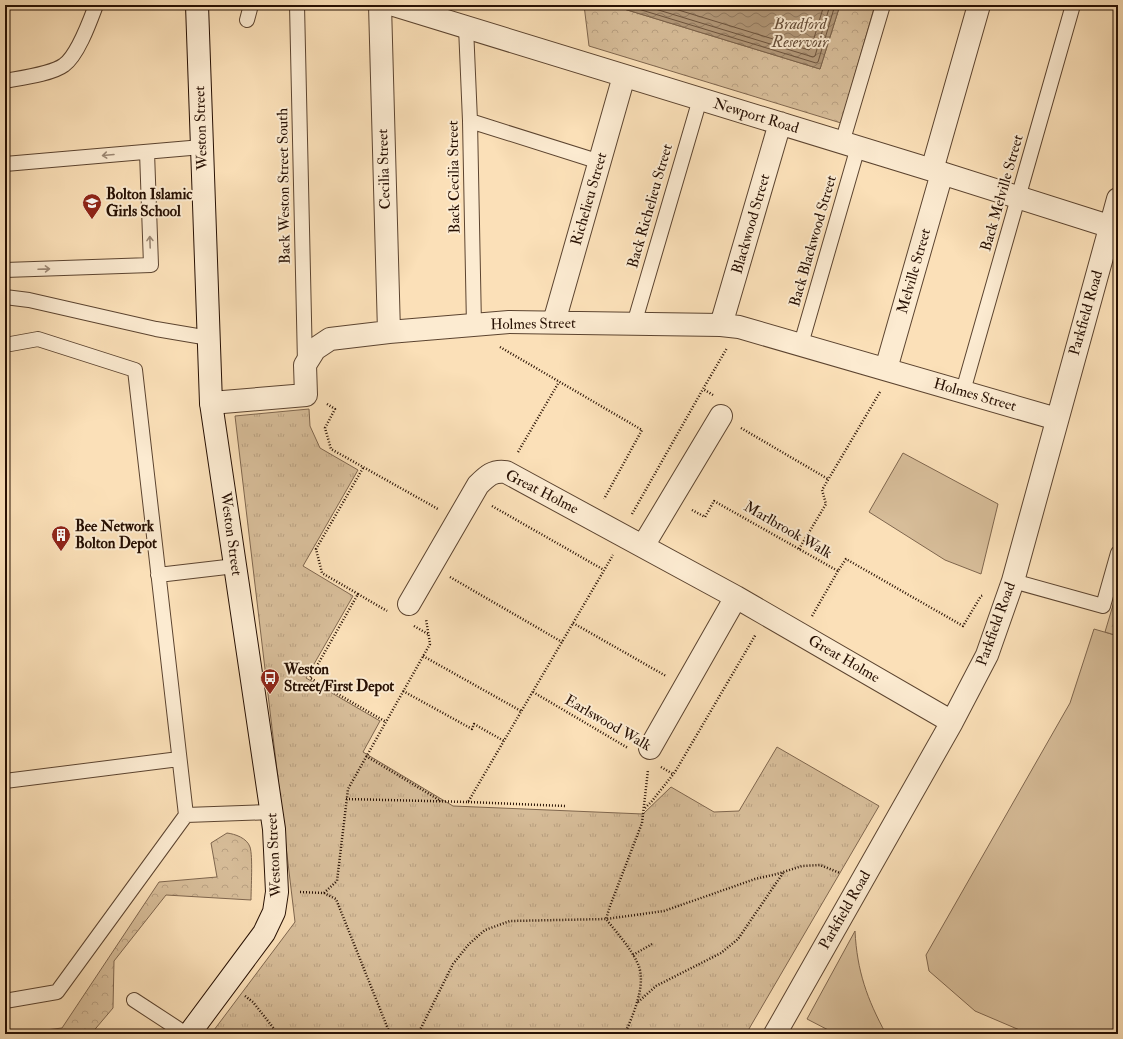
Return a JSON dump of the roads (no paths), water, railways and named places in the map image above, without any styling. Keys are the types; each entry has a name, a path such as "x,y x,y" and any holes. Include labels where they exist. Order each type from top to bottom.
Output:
{"street":[{"name":"Weston Street","path":"188,1034 264,933 274,912 277,892 272,812 211,403 197,5"},
{"name":"Cecilia Street","path":"380,5 389,332"},
{"name":"Newport Road","path":"394,5 780,123 1114,228"},
{"name":"Melville Street","path":"890,370 937,172 979,5"},
{"name":"Richelieu Street","path":"554,322 624,76"},
{"name":"Blackwood Street","path":"730,326 780,123"},
{"name":"Parkfield Road","path":"783,1031 861,881 952,722 987,655 1011,585 1056,419 1114,228 1118,199"},
{"name":"Holmes Street","path":"305,365 315,349 330,339 389,332 510,322 730,326 801,344 1056,419"},
{"path":"211,403 306,395 305,365"},
{"path":"643,546 721,416"},
{"name":"Great Holme","path":"409,604 478,485 485,477 492,473 500,471 506,472 767,614 952,722"},
{"path":"649,754 736,597"}],"lane":[{"path":"5,81 49,72 64,65 75,53 96,5"},
{"path":"247,20 251,5"},
{"name":"Back Weston Street South","path":"297,5 305,365"},
{"name":"Back Blackwood Street","path":"801,344 883,5"},
{"name":"Back Melville Street","path":"962,391 1073,5"},
{"name":"Back Cecilia Street","path":"466,27 477,325"},
{"name":"Back Richelieu Street","path":"634,324 700,99"},
{"path":"470,122 600,162"},
{"path":"5,164 202,147"},
{"path":"5,270 151,265 147,152"},
{"path":"5,297 29,300 156,329 209,338"},
{"path":"5,345 38,339 134,370 186,815 57,992 5,1001"},
{"path":"1011,585 1103,606 1118,553"},
{"path":"158,575 236,566"},
{"path":"5,781 179,759"},
{"path":"186,815 272,812"},
{"path":"134,1000 188,1034"}],"water":[{"name":"Bradford Reservoir","path":"611,5 840,5 820,69"}],"place":[{"name":"Bolton Islamic Girls School","path":"92,220"},
{"name":"Bee Network Bolton Depot","path":"61,552"},
{"name":"Weston Street/First Depot","path":"270,695"}]}
